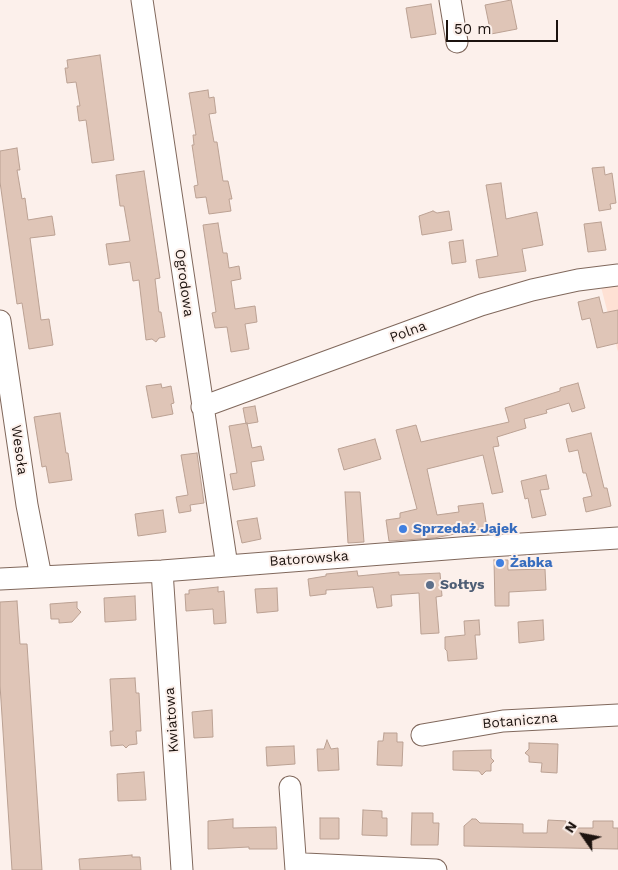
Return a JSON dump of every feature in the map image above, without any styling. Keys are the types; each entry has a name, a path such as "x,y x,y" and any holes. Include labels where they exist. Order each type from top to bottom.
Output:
{"street":[{"name":"Ogrodowa","path":"142,0 227,566"},
{"path":"450,0 456,42"},
{"name":"Polna","path":"202,407 481,305 532,290 569,282 618,275"},
{"name":"Wesoła","path":"0,321 27,505 41,577"},
{"name":"Batorowska","path":"0,579 227,566 473,546 618,538"},
{"name":"Kwiatowa","path":"162,570 182,870"},
{"name":"Botaniczna","path":"422,735 503,721 618,715"},
{"path":"290,787 296,870 305,864 436,870"}],"shaded area":[{"path":"618,285 618,352 601,287"}],"building":[{"path":"511,0 517,29 491,34 485,5"},
{"path":"431,4 436,34 411,38 406,8"},
{"path":"100,55 114,160 92,163 86,120 79,121 77,106 80,106 76,82 67,83 65,68 68,68 67,60"},
{"path":"208,90 209,98 214,97 216,113 209,114 214,142 217,142 223,181 228,181 232,199 229,199 231,211 209,214 206,197 196,198 194,186 198,185 192,145 194,145 193,135 196,135 189,93"},
{"path":"17,148 20,170 17,170 22,199 25,198 28,220 52,216 55,235 30,238 41,320 49,319 53,345 29,349 22,303 17,304 0,182 0,151"},
{"path":"604,167 605,175 612,173 616,203 610,204 611,209 599,211 592,168"},
{"path":"144,171 160,278 155,279 159,312 161,312 165,337 159,338 156,342 152,339 146,340 139,280 133,281 130,262 109,265 106,244 130,241 124,206 120,206 116,175"},
{"path":"501,183 506,219 537,212 543,245 522,249 526,271 479,278 476,260 498,256 486,185"},
{"path":"433,211 437,213 449,211 452,230 422,235 419,216"},
{"path":"601,222 606,250 588,252 584,224"},
{"path":"218,223 223,253 227,253 229,268 239,266 241,279 231,281 235,309 255,306 257,322 245,324 249,349 231,352 227,327 215,328 212,313 216,312 203,225"},
{"path":"463,240 466,262 452,264 449,242"},
{"path":"599,297 603,313 618,310 618,343 597,348 590,318 582,320 578,302"},
{"path":"578,383 585,408 572,412 569,403 546,410 547,413 524,419 526,428 497,437 499,446 493,447 503,492 492,494 483,455 427,469 437,515 459,512 458,506 483,503 487,528 434,538 389,541 386,520 400,518 400,513 417,509 396,430 416,425 421,442 509,422 505,408 560,391 560,388"},
{"path":"161,384 162,388 171,386 174,403 171,404 173,414 152,418 146,386"},
{"path":"255,406 258,422 246,424 243,408"},
{"path":"60,413 72,480 49,483 46,466 42,467 34,417"},
{"path":"247,423 252,448 261,446 264,460 251,462 255,486 233,490 230,474 237,473 229,426"},
{"path":"591,433 604,488 607,488 611,506 586,512 583,498 592,496 586,473 583,473 578,450 569,452 566,439"},
{"path":"375,439 381,459 344,470 338,449"},
{"path":"197,453 204,503 190,505 191,511 179,513 176,497 188,495 181,455"},
{"path":"546,475 549,489 540,490 546,515 532,518 528,498 525,499 521,481"},
{"path":"345,492 360,492 364,542 348,543"},
{"path":"163,510 166,532 138,536 135,514"},
{"path":"257,518 261,539 242,543 237,521"},
{"path":"494,560 508,560 508,570 545,569 546,590 509,592 509,606 495,606"},
{"path":"357,571 358,576 399,572 399,575 440,573 442,596 436,597 439,633 421,634 419,593 391,595 392,606 377,608 373,587 326,590 326,594 310,596 308,579 326,576 326,574"},
{"path":"218,587 218,592 224,591 226,623 214,624 213,609 186,611 185,594 189,594 189,590"},
{"path":"277,588 278,611 257,613 255,589"},
{"path":"135,596 136,620 105,622 104,598"},
{"path":"17,601 20,644 27,644 42,870 12,870 0,685 0,602"},
{"path":"77,602 77,608 81,612 72,622 59,623 59,619 51,619 50,604"},
{"path":"479,620 480,635 475,635 477,659 448,661 445,637 465,635 464,621"},
{"path":"543,620 544,640 519,643 518,622"},
{"path":"135,678 136,693 139,693 141,731 136,731 137,744 129,745 126,748 123,745 111,746 110,731 113,731 110,679"},
{"path":"212,710 213,737 194,738 192,712"},
{"path":"384,733 397,733 397,742 403,742 402,766 377,765 378,741 383,741"},
{"path":"327,740 331,749 338,748 339,770 318,771 317,749 324,749"},
{"path":"529,743 558,744 557,773 541,772 542,763 529,762 529,756 525,753 529,749"},
{"path":"294,746 295,764 267,766 266,747"},
{"path":"491,750 491,758 494,761 491,764 491,771 486,771 482,775 479,771 453,770 453,751"},
{"path":"144,772 146,800 118,801 117,774"},
{"path":"363,810 382,811 382,818 387,818 387,836 362,835"},
{"path":"412,813 433,813 433,823 439,823 438,845 411,845"},
{"path":"320,818 339,818 339,839 320,839"},
{"path":"233,819 233,828 276,827 277,849 249,849 249,847 208,849 208,821"},
{"path":"472,819 476,819 480,823 523,824 523,833 547,833 548,820 566,821 566,828 593,828 593,821 613,821 613,828 618,828 618,849 464,846 464,826"},
{"path":"132,855 132,857 140,857 141,870 80,870 79,859"}],"place":[{"name":"Sprzedaż Jajek","path":"403,529"},
{"name":"Żabka","path":"500,563"},
{"name":"Sołtys","path":"430,585"}]}
